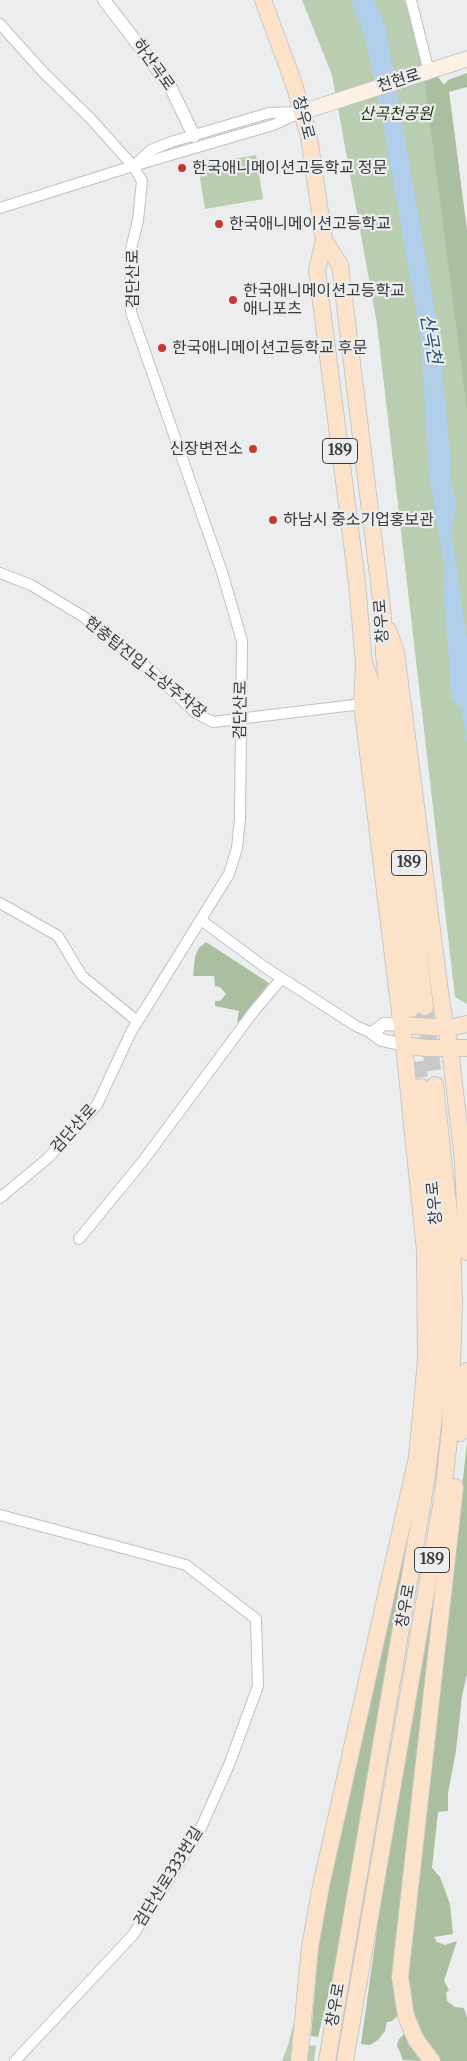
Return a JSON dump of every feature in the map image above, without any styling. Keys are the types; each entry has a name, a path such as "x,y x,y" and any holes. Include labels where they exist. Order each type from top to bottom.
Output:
{"main road":[{"name":"창우로","path":"263,0 309,137 324,240 317,270 357,583 364,663 375,698 418,1008 384,655 383,616 340,265 324,240"},
{"name":"천현로","path":"302,112 467,59"},
{"path":"383,616 396,652 450,1049 464,1161 467,1252"},
{"path":"300,2061 310,1947 321,1886 417,1457 426,1360 425,1251 402,1025 362,704 364,663"},
{"path":"402,1025 446,1028 467,1024"},
{"path":"404,1045 450,1049 467,1048"},
{"name":"창우로","path":"327,2061 426,1482 436,1396 440,1276 428,1086 452,1240 454,1303 450,1430 435,1544 346,2061"},
{"path":"432,2061 416,2040 406,2016 400,1977 467,1371"}],"street":[{"name":"하산곡로","path":"104,0 170,86 194,136"},
{"path":"411,0 429,72"},
{"name":"검단산로","path":"0,24 133,166 142,181 142,199 130,253 131,312 222,572 242,641 240,818 236,855 229,874 137,1022 122,1050 104,1094 92,1112 48,1158 0,1198"},
{"path":"133,166 151,150 194,136 269,113 302,112"},
{"path":"1,207 273,125 302,112"},
{"name":"현충탑진입 노상주차장","path":"0,573 31,585 84,618 149,669 204,718 213,722 362,704"},
{"path":"0,903 58,936 82,976 137,1022"},
{"path":"201,920 282,978 356,1026 382,1040 404,1045"},
{"path":"79,1239 143,1161 254,1011 282,978"},
{"path":"372,1033 384,1024 402,1025"},
{"name":"검단산로333번길","path":"0,1515 186,1565 256,1619 258,1686 229,1765 200,1830 151,1910 133,1935 15,2061"}],"green space":[{"name":"산곡천공원","path":"302,0 404,0 416,29 421,54 449,92 467,231 467,1004 455,997 377,324 332,75"},
{"path":"421,54 444,85 448,80 467,73 467,87 449,92 467,231 467,410"},
{"path":"256,155 263,199 205,209 198,165"},
{"path":"206,942 269,983 240,1021 237,1022 239,1011 215,1006 215,1001 220,1001 226,994 220,987 215,986 214,976 193,976 195,957 199,948"},
{"path":"467,1442 467,1674 448,1793 448,1811 438,1812 432,1868 440,1877 450,1904 453,1934 434,1937 437,1942 445,1945 457,1941 444,1981 449,1990 446,1993 447,2001 455,2007 464,2008 467,2018 467,2061 437,2061 416,2029 408,1980"},
{"path":"408,1533 334,1972 318,2037 311,2036 322,1908"},
{"path":"434,1607 401,2013 392,2021 387,2022 385,2031 378,2040 370,2045 361,2044 383,1886 430,1610"},
{"path":"295,2018 293,2061 282,2061 288,2045"},
{"path":"405,2033 422,2061 403,2060 397,2045 399,2039"},
{"path":"316,2045 314,2061 306,2061 309,2046"}],"water":[{"name":"산곡천","path":"351,0 374,0 385,25 439,335 451,463 450,476 457,507 451,529 467,641 467,742 461,708 452,700 443,586 445,571 429,475 421,339 381,112 364,33"}],"tunnel":[{"path":"425,1007 435,1085"},
{"path":"412,1014 421,1087"}],"place":[{"name":"한국애니메이션고등학교 정문","path":"182,168"},
{"name":"한국애니메이션고등학교","path":"219,224"},
{"name":"한국애니메이션고등학교 애니포츠","path":"233,300"},
{"name":"한국애니메이션고등학교 후문","path":"162,348"},
{"name":"신장변전소","path":"253,449"},
{"name":"하남시 중소기업홍보관","path":"273,520"}]}
